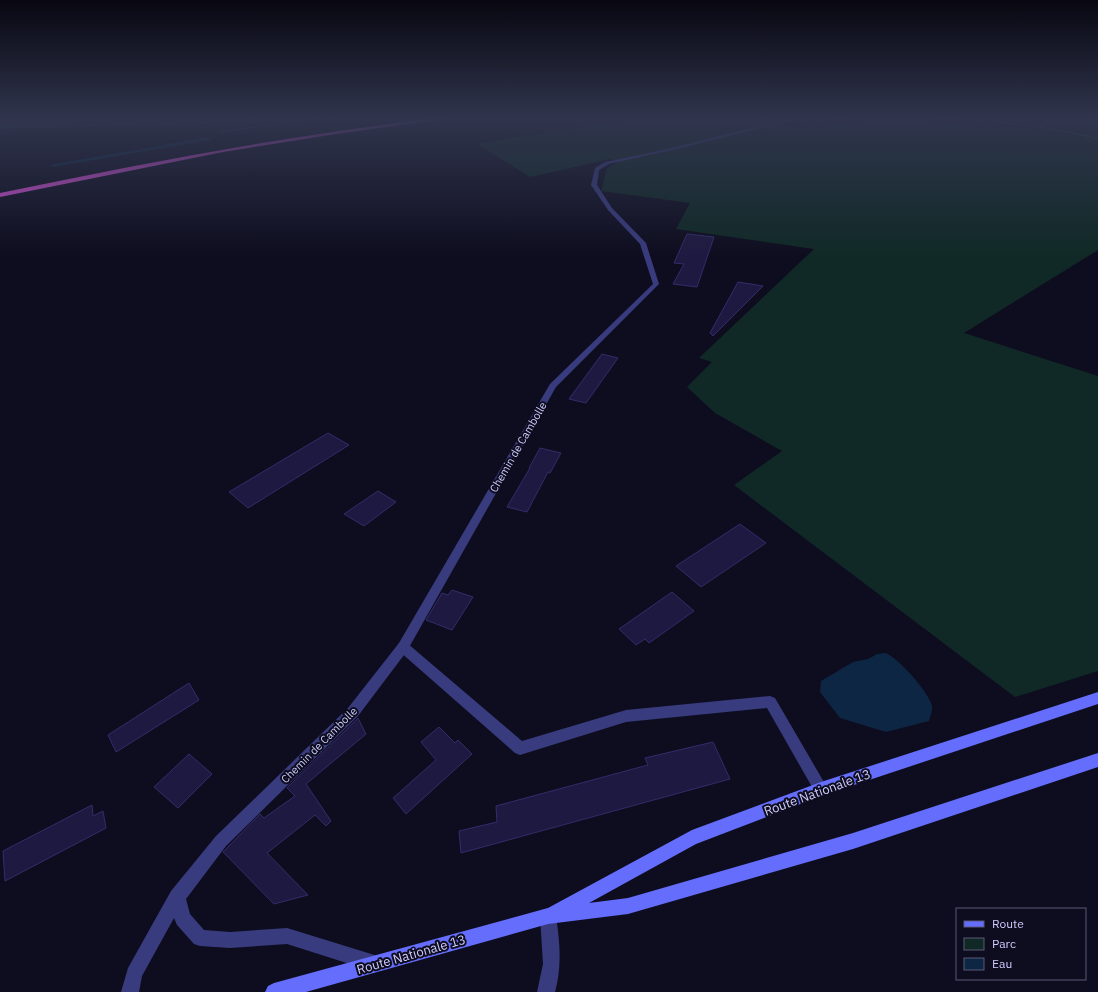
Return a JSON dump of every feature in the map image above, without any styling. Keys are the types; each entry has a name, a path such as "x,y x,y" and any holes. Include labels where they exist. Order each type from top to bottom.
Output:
{"highway":[{"path":"0,189 123,164"},
{"path":"0,194 147,164"}],"main road":[{"name":"Route Nationale 13","path":"548,916 692,838 822,789 1098,698"},
{"name":"Route Nationale 13","path":"274,992 548,916 628,906 853,841 1098,760"}],"street":[{"name":"Chemin de Cambolle","path":"130,992 134,974 177,897 222,841 353,712 403,647 553,386 656,284 643,243 610,209 594,185 598,168 606,164"},
{"path":"403,647 520,748 626,716 770,702 822,789"},
{"path":"177,897 183,919 200,938 230,940 287,936 377,963"},
{"path":"548,916 552,954 550,989"}],"green space":[{"path":"510,164 586,164 530,177"},
{"path":"614,164 1098,164 1098,250 964,333 1098,376 1098,671 1015,697 734,485 782,451 715,413 687,387 712,362 699,358 814,249 676,229 690,203 601,191 607,168"}],"water":[{"path":"53,164 69,164 53,167 49,165"},
{"path":"886,653 892,656 920,685 930,700 932,712 929,721 886,732 840,718 820,692 821,681 853,662 868,659 877,654"}],"building":[{"path":"687,234 714,237 697,287 673,284 684,264 674,263"},
{"path":"738,282 763,286 713,336 710,333"},
{"path":"602,354 618,358 586,403 569,399"},
{"path":"328,433 349,445 248,508 229,492"},
{"path":"540,448 561,453 550,473 548,472 527,512 507,507 530,468"},
{"path":"378,491 396,502 364,526 344,514"},
{"path":"740,524 766,543 701,587 676,566"},
{"path":"452,590 473,597 452,630 426,620 442,593 448,595"},
{"path":"672,592 694,611 649,643 645,639 636,645 619,629"},
{"path":"189,683 199,700 116,752 108,735"},
{"path":"358,718 366,734 306,784 331,821 326,826 315,815 267,853 308,895 274,904 223,852 260,814 264,818 295,796 287,788"},
{"path":"439,727 455,743 458,740 472,754 406,814 393,798 436,760 421,742"},
{"path":"713,742 730,779 461,853 459,831 497,822 496,806 648,765 645,758"},
{"path":"189,754 212,774 178,808 154,787"},
{"path":"92,805 93,816 103,811 106,828 5,881 3,851"}]}
